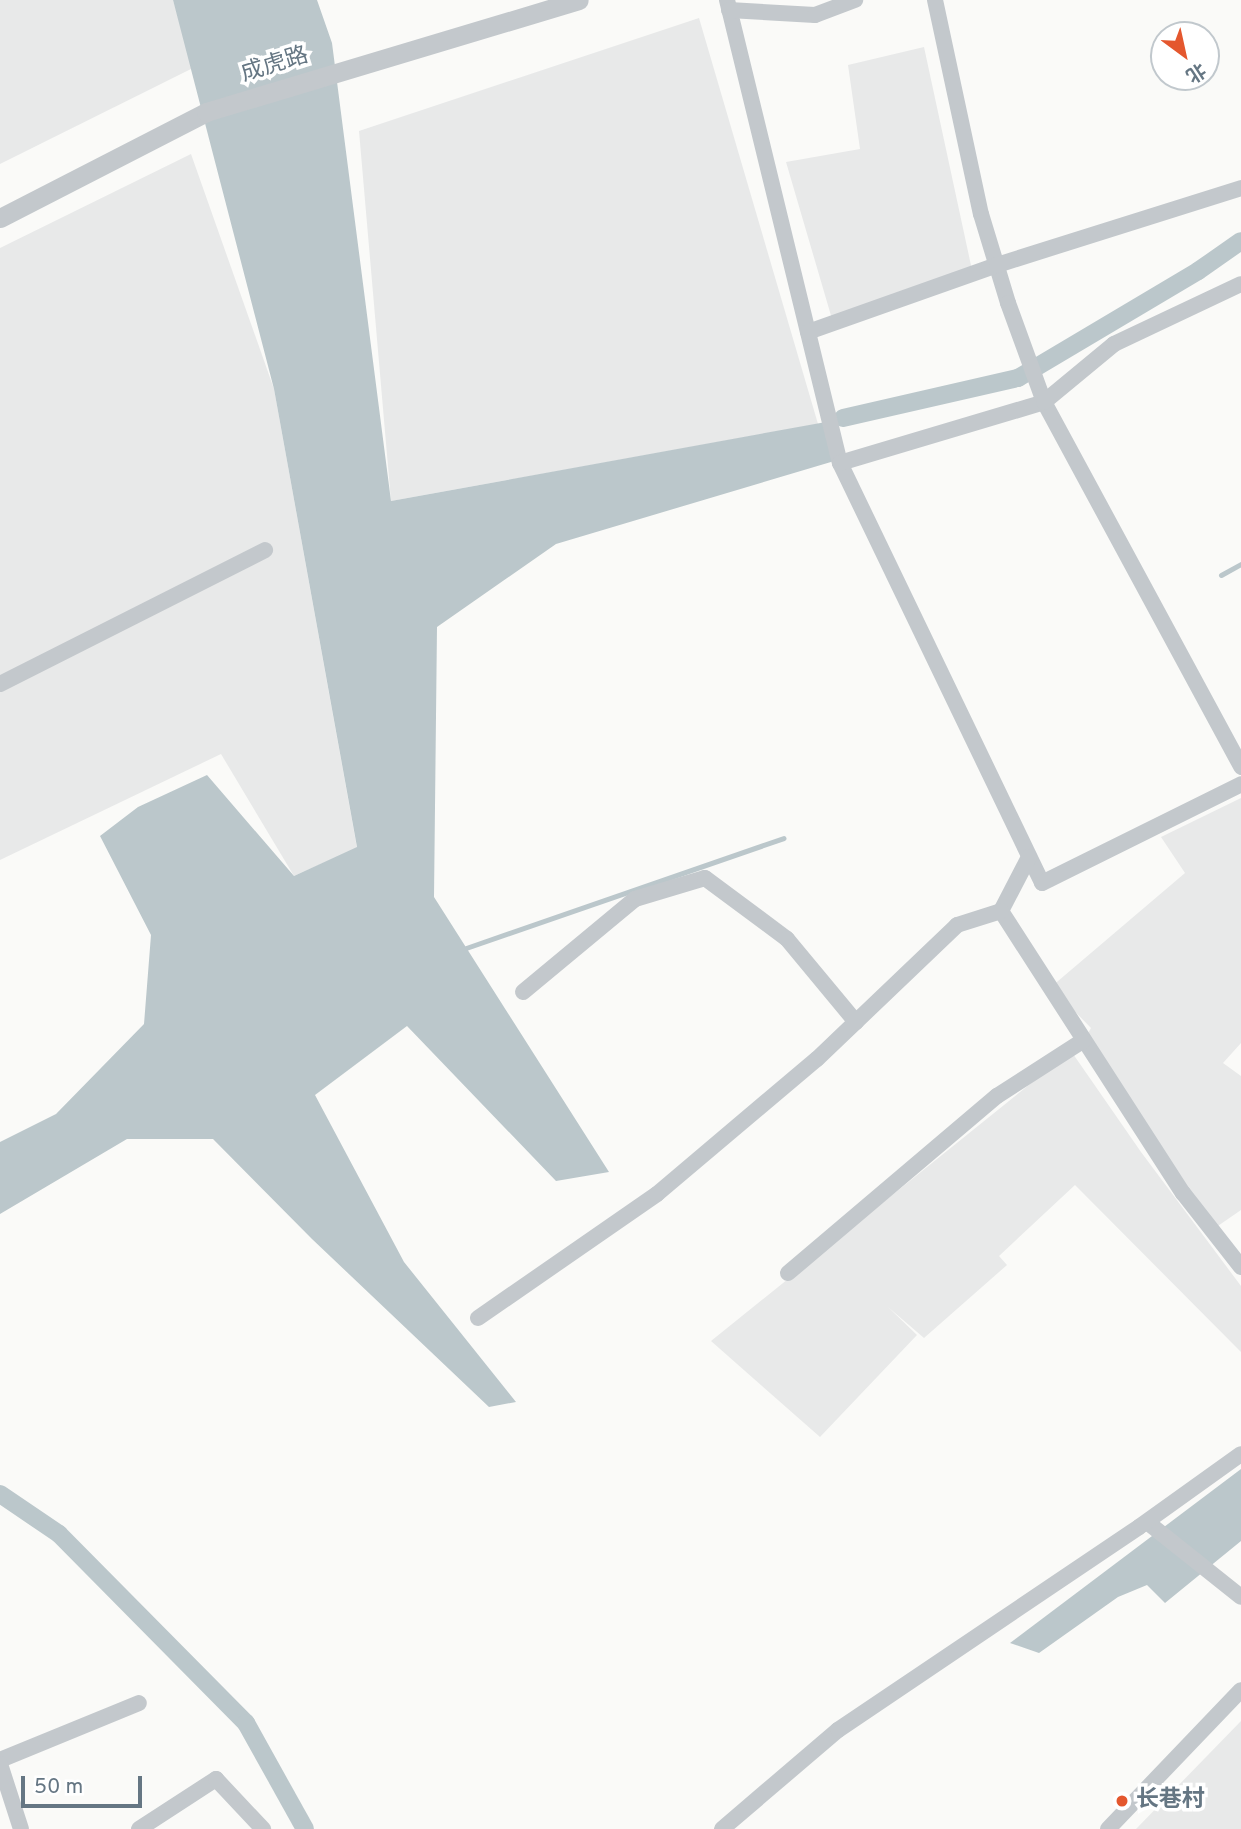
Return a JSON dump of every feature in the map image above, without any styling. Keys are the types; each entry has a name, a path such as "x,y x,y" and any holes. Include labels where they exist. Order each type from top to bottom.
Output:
{"street":[{"name":"成虎路","path":"0,218 206,112 579,0"},
{"path":"855,0 815,15 728,5 840,463 1029,857 1042,883 1241,784"},
{"path":"935,0 981,214 1044,401 1241,767"},
{"path":"808,332 996,265 1241,188"},
{"path":"840,463 1044,401 1114,344 1241,284"},
{"path":"0,684 265,550"},
{"path":"478,1318 657,1194 856,1021 957,925 1001,911 1029,857"},
{"path":"523,992 635,899 705,878 786,939 856,1021"},
{"path":"1001,911 1183,1193 1241,1268"},
{"path":"788,1273 997,1096 1084,1040"},
{"path":"722,1829 838,1730 1147,1522 1241,1454"},
{"path":"1147,1522 1241,1597"},
{"path":"1108,1829 1241,1690"},
{"path":"21,1829 0,1762 139,1703"},
{"path":"139,1829 215,1779 262,1829"}],"shaded area":[{"path":"0,0 173,0 193,68 0,164"},
{"path":"173,0 317,0 332,43 391,501 837,420 841,459 556,544 437,627 434,897 609,1172 556,1181 407,1026 315,1095 404,1262 516,1402 489,1407 312,1239 213,1139 127,1139 0,1214 0,1142 56,1114 144,1024 151,935 100,836 138,807 207,775 294,876 357,847 274,389"},
{"path":"699,18 818,424 391,501 359,131"},
{"path":"924,47 972,270 832,319 786,162 860,149 848,65"},
{"path":"191,154 274,389 357,848 294,876 221,754 0,860 0,248"},
{"path":"1241,798 1241,1043 1223,1063 1241,1076 1241,1210 1212,1230 1084,1040 1091,1028 1051,987 1185,873 1161,837"},
{"path":"1071,1051 1141,1152 1241,1286 1241,1352 1075,1185 999,1256 1007,1265 924,1338 888,1307 917,1335 820,1437 711,1341"},
{"path":"1241,1469 1241,1541 1165,1603 1147,1585 1118,1597 1039,1653 1010,1643"},
{"path":"1241,1721 1241,1829 1136,1829"}],"waterway":[{"path":"843,418 1018,378 1198,271 1241,241"},
{"path":"1221,575 1241,564"},
{"path":"466,948 784,838"},
{"path":"0,1494 59,1534 246,1723 305,1829"}],"place":[{"name":"长巷村","path":"1122,1801"}]}
